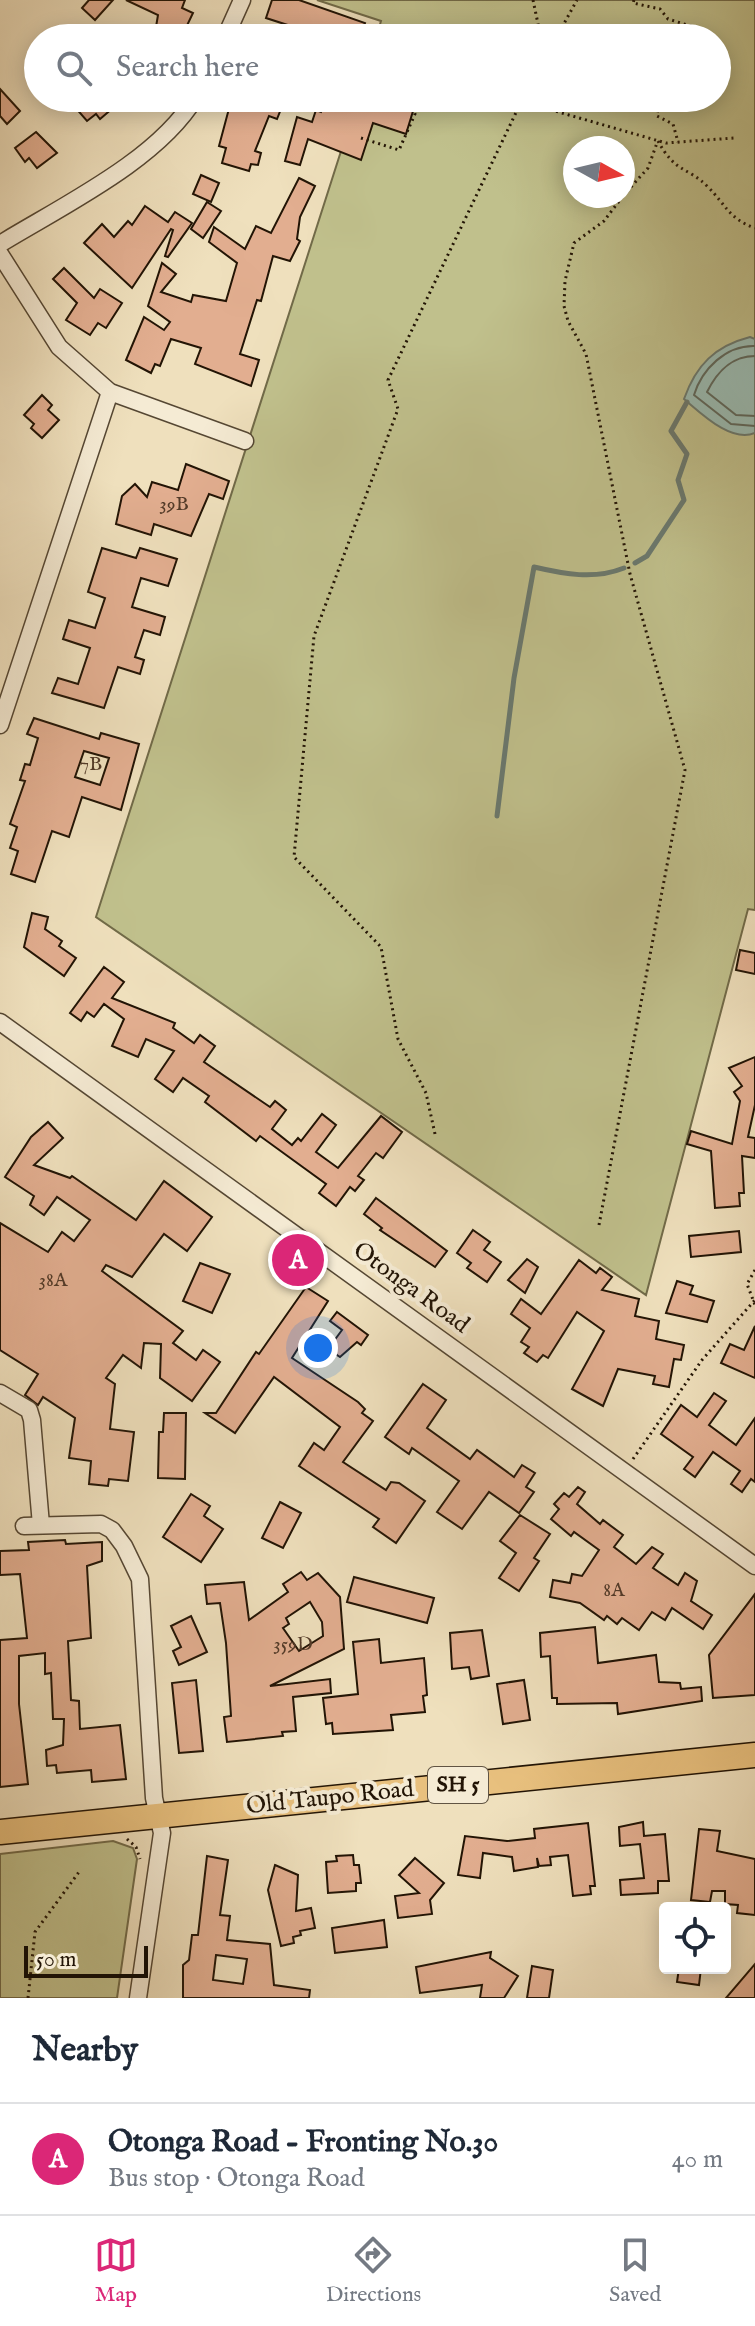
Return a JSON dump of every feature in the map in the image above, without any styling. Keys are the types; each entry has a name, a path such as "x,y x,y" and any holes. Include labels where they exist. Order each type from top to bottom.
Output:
{"highway":[{"name":"Old Taupo Road","path":"0,1832 755,1755"}],"street":[{"path":"231,24 242,0"},
{"path":"0,244 137,158 170,133 185,112"},
{"path":"0,254 59,347 110,392 245,441"},
{"path":"0,725 110,392"},
{"name":"Otonga Road","path":"0,1022 755,1566"},
{"path":"0,1393 29,1410 32,1420 32,1526 101,1524 112,1530 124,1546 140,1579 154,1798 161,1816 162,1833 138,1998"}],"path":[{"path":"533,0 538,24"},
{"path":"564,24 577,0"},
{"path":"634,0 633,3 660,9 668,19 684,24"},
{"path":"361,138 399,150 414,112"},
{"path":"435,1134 426,1093 398,1039 381,947 294,857 314,636 398,409 388,380 516,112"},
{"path":"562,112 658,141 734,138"},
{"path":"657,112 657,116 673,124 678,142"},
{"path":"635,183 648,168 658,141"},
{"path":"658,141 669,160 706,185 737,222 755,228"},
{"path":"599,1225 685,770 630,574 586,354 568,321 564,306 565,281 574,243 604,221 614,208"},
{"path":"624,1472 702,1360 754,1302 747,1284 755,1270"},
{"path":"122,1838 136,1847 140,1860"},
{"path":"28,1998 35,1932 79,1872"}],"green space":[{"path":"317,0 755,0 755,910 748,909 646,1295 96,917 354,112 731,112 731,24 380,24 381,21"},
{"path":"113,1841 133,1848 137,1859 117,1998 0,1998 0,1854"}],"water":[{"path":"750,337 755,339 755,433 746,435 727,431 684,399 694,376 708,359 727,346"}],"building":[{"path":"89,0 113,0 95,20 82,8"},
{"path":"126,0 185,0 182,8 193,13 188,24 156,24 158,15"},
{"path":"272,0 299,0 365,23 285,24 266,18"},
{"path":"0,89 20,111 7,124 0,116"},
{"path":"79,112 108,112 100,119 96,114 87,121"},
{"path":"228,112 280,112 277,119 269,116 255,151 261,153 258,165 251,164 249,171 222,163 226,148 219,146"},
{"path":"315,112 413,112 406,134 373,123 361,160 308,139 300,165 285,161 297,117 312,122"},
{"path":"36,132 57,153 37,168 29,158 25,162 15,148"},
{"path":"201,175 219,183 211,202 193,194"},
{"path":"299,178 315,186 300,217 297,239 300,241 290,261 273,256 261,301 257,300 240,354 259,360 251,386 195,364 201,348 171,339 160,366 155,364 151,373 126,360 144,317 164,330 170,322 148,306 162,263 176,274 161,292 191,302 193,295 226,301 237,263 209,242 214,227 245,249 256,226 271,233"},
{"path":"207,202 221,211 203,238 191,229"},
{"path":"145,206 168,222 175,212 192,223 168,257 165,256 171,229 132,288 84,243 102,224 114,237 128,221 132,225"},
{"path":"64,268 94,298 100,289 122,303 106,328 98,323 90,335 66,320 77,303 53,279"},
{"path":"42,395 52,405 48,410 59,420 42,438 31,428 34,424 24,415"},
{"path":"186,464 229,481 223,499 209,494 191,536 154,524 151,535 116,524 122,496 135,484 147,497 152,482 178,490"},
{"path":"102,548 136,558 140,548 177,559 168,586 141,578 132,607 165,617 160,635 144,630 135,657 144,660 140,674 118,667 104,708 52,693 58,678 78,684 90,648 63,639 69,620 95,628 105,598 88,592"},
{"path":"34,718 99,739 101,733 139,744 121,810 82,797 69,837 52,831 35,882 11,874 18,851 10,848 17,827 10,824 25,781 20,780 25,764 30,765 38,738 27,734","holes":["84,751 109,758 100,785 75,777"]},
{"path":"32,913 48,917 45,929 62,941 59,946 76,958 64,976 24,947"},
{"path":"740,950 755,953 755,974 736,970"},
{"path":"104,967 124,982 112,998 175,1023 173,1028 194,1043 200,1035 215,1046 204,1062 270,1107 275,1101 286,1110 272,1129 292,1145 298,1138 301,1141 322,1114 336,1125 316,1152 338,1168 381,1116 402,1132 383,1158 376,1153 358,1176 364,1180 355,1191 350,1187 336,1206 319,1193 326,1184 260,1136 256,1141 205,1102 209,1096 183,1078 173,1092 155,1079 174,1051 146,1039 138,1057 112,1046 124,1019 104,1004 94,1017 87,1012 81,1021 70,1013"},
{"path":"755,1057 755,1105 748,1137 755,1138 755,1158 742,1156 744,1193 739,1193 740,1206 715,1208 711,1151 687,1144 691,1131 732,1144 740,1101 734,1092 742,1086 729,1068"},
{"path":"48,1122 63,1138 34,1165 70,1178 72,1176 136,1220 164,1181 212,1217 187,1251 164,1234 132,1277 106,1265 102,1271 183,1331 173,1343 196,1360 203,1350 220,1362 192,1401 160,1378 161,1344 144,1343 141,1368 123,1355 106,1378 115,1384 110,1429 134,1432 128,1481 109,1479 108,1486 89,1484 91,1461 69,1458 75,1418 43,1397 38,1405 25,1395 38,1374 0,1350 0,1223 48,1252 62,1232 74,1241 90,1220 57,1197 44,1215 30,1205 34,1196 5,1177 31,1137"},
{"path":"376,1198 447,1251 435,1267 380,1230 382,1228 364,1214"},
{"path":"473,1230 490,1242 484,1250 501,1262 487,1282 467,1268 471,1263 457,1253"},
{"path":"739,1231 741,1252 691,1257 689,1236"},
{"path":"527,1259 538,1267 525,1293 508,1280"},
{"path":"579,1260 596,1273 600,1268 612,1277 602,1290 639,1299 635,1316 659,1321 656,1339 684,1345 681,1360 674,1359 669,1387 653,1384 655,1376 618,1369 603,1406 572,1389 604,1331 577,1312 548,1358 543,1355 537,1362 524,1353 529,1347 521,1342 530,1328 511,1314 521,1299 541,1314"},
{"path":"200,1263 230,1274 212,1313 183,1301"},
{"path":"677,1281 693,1286 690,1294 714,1301 707,1322 666,1313"},
{"path":"306,1287 328,1301 292,1358 358,1402 365,1409 362,1413 373,1421 343,1462 386,1490 391,1482 399,1483 425,1501 396,1543 373,1527 379,1519 299,1466 314,1443 324,1450 340,1427 274,1377 235,1433 205,1413 216,1413 256,1352 259,1354"},
{"path":"337,1312 368,1335 361,1345 357,1342 340,1357 328,1349 342,1330 330,1321"},
{"path":"755,1326 755,1378 721,1363 730,1344 744,1350"},
{"path":"423,1384 446,1400 427,1428 470,1459 477,1450 514,1477 522,1465 535,1473 526,1487 534,1492 519,1513 489,1492 462,1529 437,1512 459,1481 412,1448 409,1454 385,1437"},
{"path":"714,1393 726,1401 709,1425 736,1445 755,1418 755,1482 751,1479 742,1492 731,1484 740,1471 713,1452 695,1477 684,1469 693,1457 661,1434 681,1405 697,1417"},
{"path":"164,1413 186,1413 185,1479 158,1478 159,1432 163,1432"},
{"path":"578,1487 585,1492 577,1504 600,1524 603,1520 623,1535 614,1547 636,1564 652,1547 663,1554 653,1568 678,1585 685,1573 697,1581 691,1601 712,1615 703,1629 672,1608 665,1620 652,1612 639,1630 622,1618 617,1624 607,1616 604,1620 580,1603 550,1597 553,1580 570,1583 572,1574 582,1576 599,1550 574,1532 571,1536 551,1519 559,1509 554,1504 564,1493 569,1497"},
{"path":"191,1494 210,1506 204,1516 223,1529 201,1562 163,1537"},
{"path":"280,1502 301,1513 283,1548 262,1538"},
{"path":"520,1515 550,1534 534,1558 539,1561 519,1591 499,1578 516,1553 500,1541"},
{"path":"65,1540 66,1544 102,1542 102,1561 87,1566 91,1638 68,1641 71,1700 79,1701 80,1729 120,1725 126,1779 92,1782 91,1770 57,1773 56,1765 47,1766 46,1750 63,1745 64,1719 53,1719 51,1673 45,1674 45,1653 19,1656 19,1704 28,1784 0,1787 0,1640 27,1638 20,1574 0,1575 0,1551 29,1550 28,1542"},
{"path":"301,1572 307,1580 318,1573 340,1597 344,1649 270,1686 330,1679 331,1693 293,1697 296,1731 282,1732 283,1736 227,1742 224,1717 231,1716 226,1643 220,1603 207,1604 205,1585 244,1582 249,1620 288,1592 283,1584","holes":["310,1602 322,1622 323,1636 299,1651 283,1628 289,1624 286,1618"]},
{"path":"354,1577 434,1598 427,1623 347,1602"},
{"path":"755,1594 755,1695 713,1698 709,1655"},
{"path":"191,1616 207,1652 179,1665 173,1651 181,1647 171,1626"},
{"path":"595,1627 598,1663 656,1655 659,1682 680,1683 681,1689 701,1687 702,1701 618,1714 617,1703 557,1704 557,1698 552,1698 550,1656 541,1657 540,1633"},
{"path":"482,1630 489,1676 471,1679 469,1667 452,1669 450,1633"},
{"path":"379,1639 381,1663 424,1658 425,1712 391,1715 393,1730 333,1734 332,1723 326,1724 323,1698 358,1694 353,1642"},
{"path":"196,1680 203,1751 179,1753 172,1683"},
{"path":"524,1680 530,1720 503,1724 497,1684"},
{"path":"643,1822 644,1836 665,1834 669,1881 658,1881 658,1893 621,1895 620,1880 644,1878 640,1844 620,1846 619,1827"},
{"path":"588,1823 595,1886 590,1886 591,1894 573,1896 568,1855 550,1857 551,1865 539,1866 537,1858 538,1867 514,1871 512,1857 483,1853 480,1878 458,1875 465,1836 507,1841 535,1838 534,1829"},
{"path":"699,1829 720,1831 717,1851 755,1859 755,1915 737,1913 738,1905 725,1902 725,1891 712,1891 710,1902 691,1900"},
{"path":"353,1855 354,1865 359,1865 361,1883 356,1883 356,1891 328,1893 326,1862 337,1861 336,1856"},
{"path":"207,1856 228,1860 220,1915 230,1916 227,1940 270,1944 274,1985 310,1990 309,1998 183,1998 183,1965 189,1960 192,1935 198,1935","holes":["216,1955 247,1959 243,1984 213,1980"]},
{"path":"415,1858 444,1883 430,1900 432,1914 398,1918 395,1896 419,1893 399,1875"},
{"path":"275,1865 298,1875 296,1911 311,1908 315,1928 300,1931 301,1935 293,1937 294,1943 281,1946 268,1890"},
{"path":"384,1920 387,1947 335,1953 332,1928"},
{"path":"491,1952 490,1958 518,1976 504,1998 480,1998 482,1985 420,1993 416,1967"},
{"path":"755,1964 755,1998 726,1998"},
{"path":"532,1966 553,1970 549,1998 527,1998"},
{"path":"678,1974 700,1974 699,1985 677,1982"}],"waterway":[{"path":"635,563 647,556 684,500 678,480 687,454 671,431 687,402"},
{"path":"497,816 514,678 534,567 590,575 624,568"}],"place":[{"name":"Otonga Road - Fronting No.30","path":"298,1260"}]}
